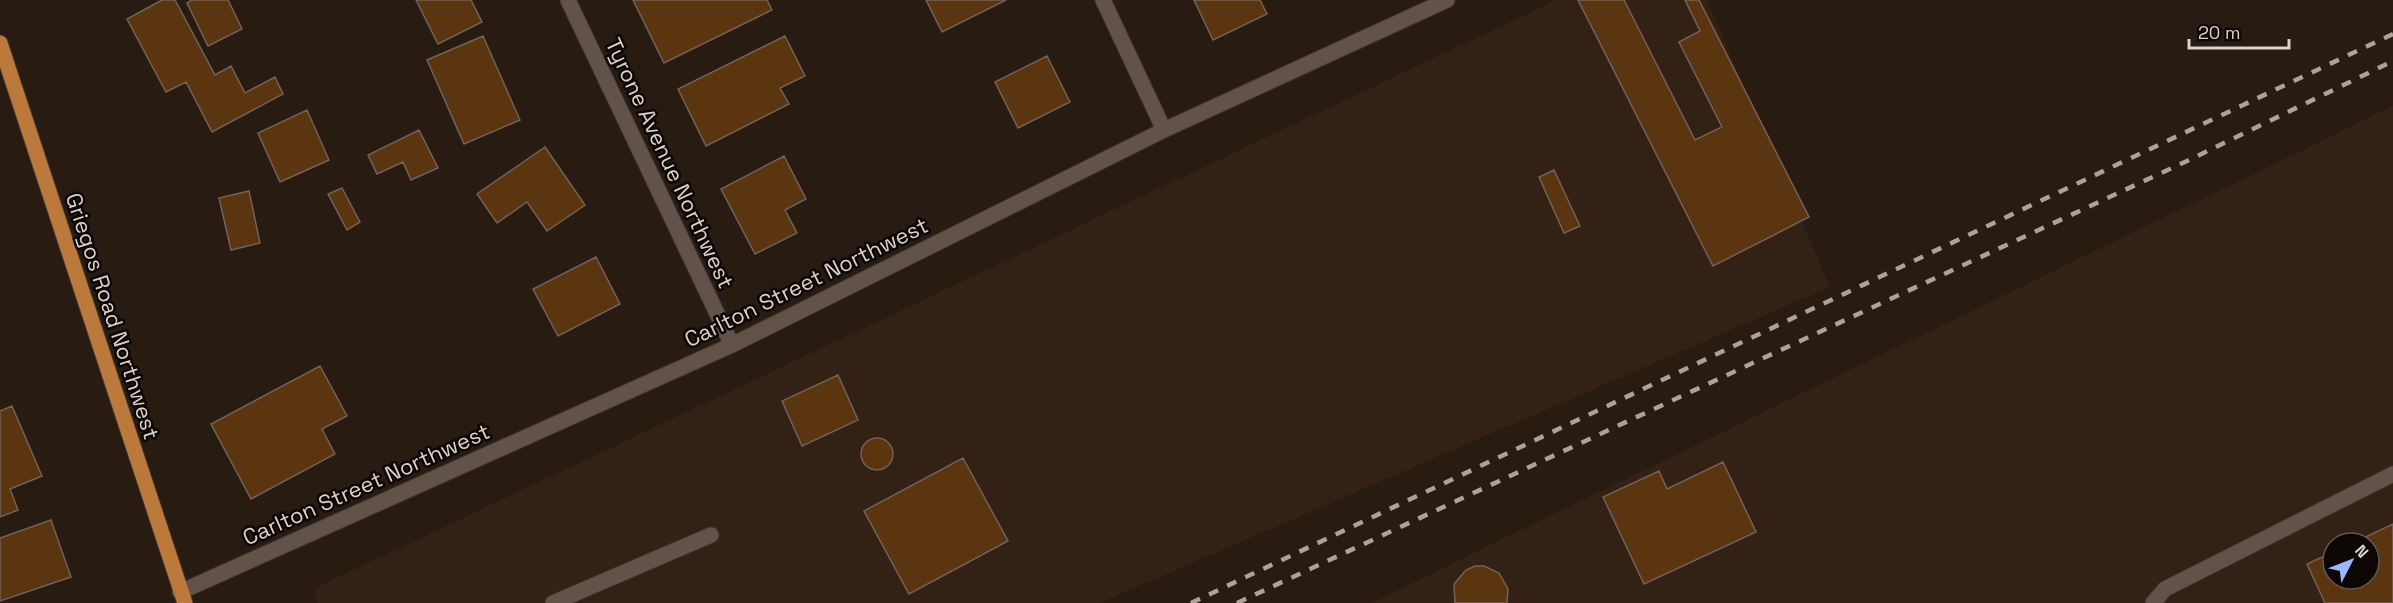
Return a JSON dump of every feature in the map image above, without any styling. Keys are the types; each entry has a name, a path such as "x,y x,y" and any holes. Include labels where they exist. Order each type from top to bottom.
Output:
{"main road":[{"name":"Griegos Road Northwest","path":"0,43 183,598"}],"street":[{"name":"Tyrone Avenue Northwest","path":"568,0 732,345"},
{"path":"1103,0 1164,130"},
{"name":"Carlton Street Northwest","path":"183,598 732,345 1164,130 1446,0"},
{"path":"2153,603 2165,589 2393,474"},
{"path":"553,603 711,535"}],"shaded area":[{"path":"1556,0 1707,0 1830,287 1100,603 317,603 315,588"},
{"path":"2393,106 2393,603 1371,603"}],"building":[{"path":"162,0 175,0 215,75 231,66 245,93 275,77 283,94 212,132 186,82 166,92 127,19"},
{"path":"192,0 228,0 242,29 208,46 187,3"},
{"path":"416,0 471,0 482,22 438,44"},
{"path":"633,0 767,0 772,10 664,63"},
{"path":"926,0 1006,0 942,32"},
{"path":"1194,0 1260,0 1267,14 1213,40"},
{"path":"1578,0 1624,0 1695,140 1722,127 1679,42 1700,31 1685,0 1699,0 1809,217 1713,266"},
{"path":"483,36 520,120 464,144 427,60"},
{"path":"785,36 805,76 780,88 789,104 706,146 678,89"},
{"path":"1047,56 1070,102 1018,128 995,82"},
{"path":"307,110 329,160 280,182 258,133"},
{"path":"419,130 438,168 411,180 403,162 377,174 368,155"},
{"path":"545,147 585,205 547,231 527,202 497,223 477,194"},
{"path":"784,156 806,199 785,210 797,233 755,254 721,189"},
{"path":"1554,170 1580,226 1564,233 1539,177"},
{"path":"342,188 360,222 347,230 328,194"},
{"path":"249,191 260,243 231,250 219,198"},
{"path":"596,257 620,304 558,336 533,289"},
{"path":"320,366 347,416 322,429 335,454 251,499 211,424"},
{"path":"838,375 858,420 802,446 782,401"},
{"path":"12,406 42,476 10,489 18,510 0,517 0,411"},
{"path":"877,438 888,443 893,454 888,465 877,470 866,465 861,454 866,443"},
{"path":"963,458 1008,541 909,594 864,511"},
{"path":"1723,462 1756,532 1644,584 1603,497 1659,471 1667,489"},
{"path":"51,520 71,577 0,601 0,538"},
{"path":"2393,524 2393,603 2325,603 2307,564 2321,558 2321,591 2381,591 2381,531 2378,531"},
{"path":"1475,566 1484,566 1499,573 1508,589 1507,603 1455,603 1454,584 1466,570"}],"railway":[{"path":"1191,603 2393,34"},
{"path":"1237,603 2187,161 2393,61"}]}
